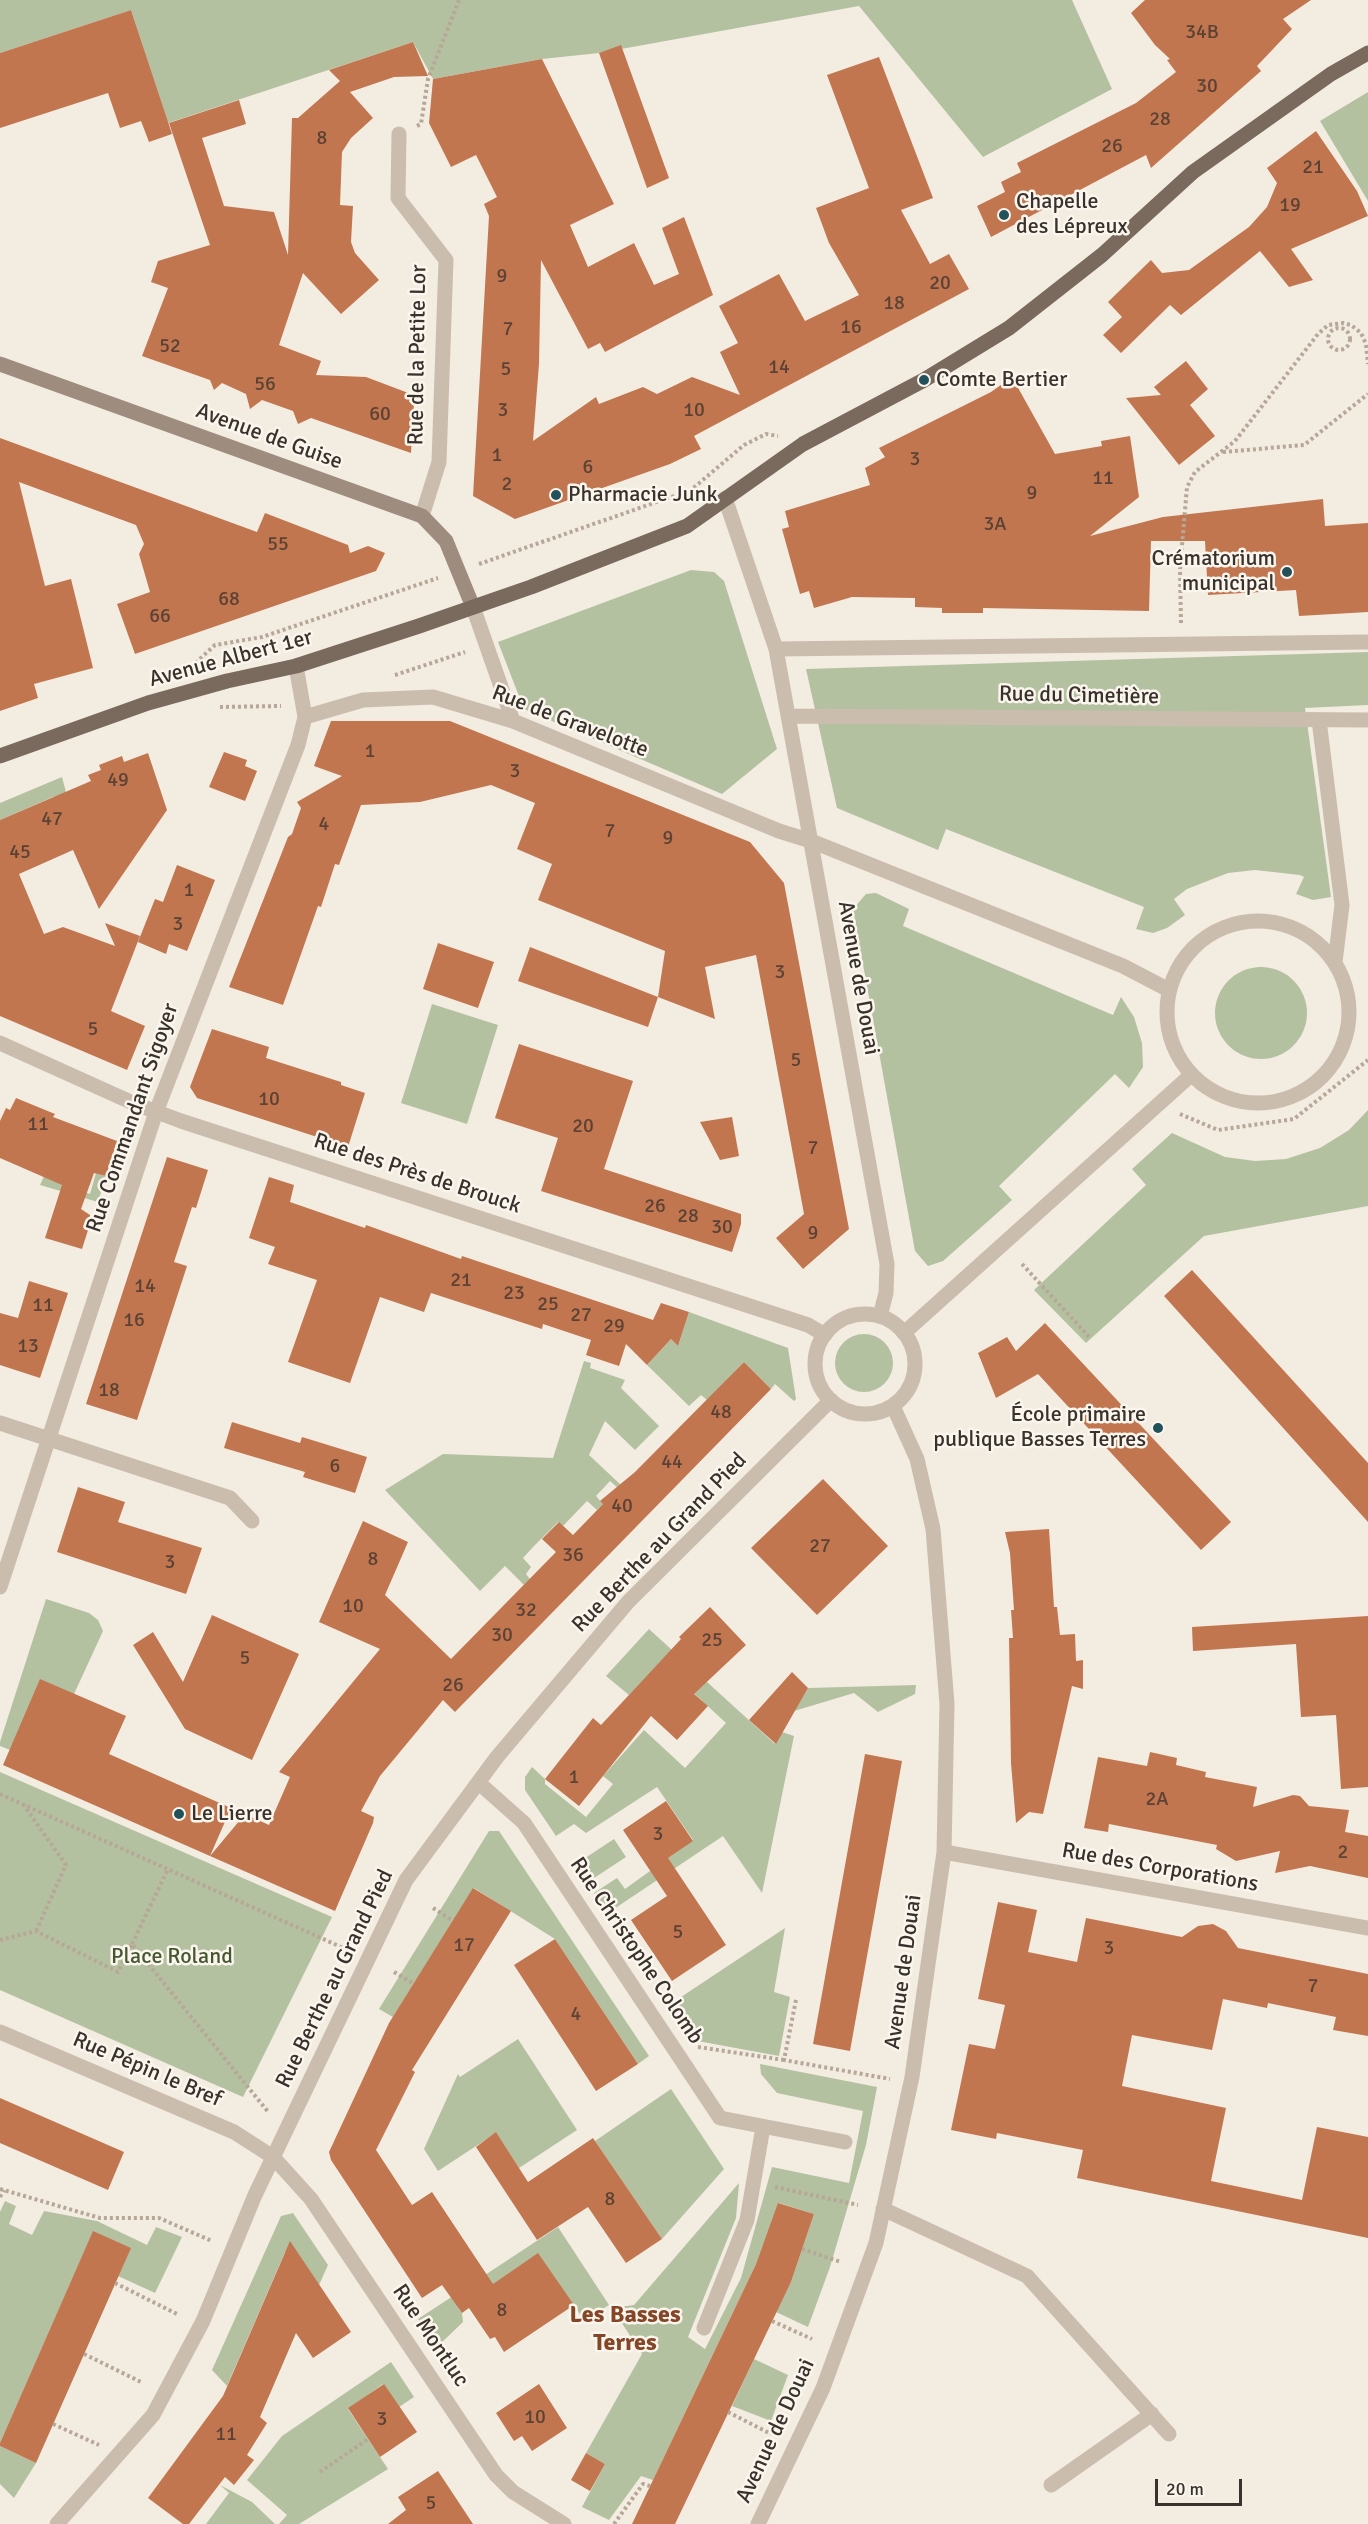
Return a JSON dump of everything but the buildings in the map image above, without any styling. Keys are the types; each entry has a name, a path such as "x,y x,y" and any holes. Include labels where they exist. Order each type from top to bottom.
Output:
{"main road":[{"name":"Avenue Albert 1er","path":"0,756 166,698 227,681 296,666 474,607 687,526 803,444 924,380 1009,328 1102,255 1193,171 1331,74 1368,53"}],"street":[{"name":"Rue de la Petite Lor","path":"399,134 399,198 446,260 439,462 422,516"},
{"name":"Avenue de Guise","path":"0,364 422,516 446,541 474,607"},
{"name":"Avenue de Douai","path":"725,498 776,649 789,716 887,1264 886,1293 880,1316"},
{"path":"474,607 513,720"},
{"path":"776,649 1368,642"},
{"name":"Rue Commandant Sigoyer","path":"0,1587 156,1112 298,745 305,717 296,666"},
{"name":"Rue de Gravelotte","path":"305,717 363,700 433,697 513,720 779,831 811,841 1123,966 1169,990"},
{"name":"Rue du Cimetière","path":"789,716 1368,720"},
{"path":"1319,720 1342,905 1335,962"},
{"path":"1258,920 1288,925 1315,939 1335,962 1347,989 1350,1019 1342,1049 1326,1074 1302,1093 1274,1102 1244,1103 1215,1094 1191,1075 1174,1050 1167,1020 1169,990 1181,961 1202,939 1228,925 1248,921 1258,920"},
{"name":"Rue des Près de Brouck","path":"0,1043 156,1112 808,1325 825,1335"},
{"path":"904,1333 1191,1075"},
{"path":"864,1314 880,1316 904,1333 915,1358 915,1372 911,1385 893,1406 878,1412 861,1414 845,1409 831,1400 822,1389 815,1362 818,1348 825,1335 835,1324 849,1317 864,1314"},
{"name":"Rue Berthe au Grand Pied","path":"57,2524 153,2415 203,2321 273,2157 406,1880 497,1757 627,1602 831,1400"},
{"name":"Avenue de Douai","path":"758,2524 823,2388 876,2243 912,2077 944,1852 947,1704 933,1528 917,1459 893,1406"},
{"path":"0,1424 230,1498 252,1521"},
{"name":"Rue Christophe Colomb","path":"479,1783 524,1823 720,2118 845,2142"},
{"name":"Rue des Corporations","path":"944,1852 1368,1929"},
{"name":"Rue Pépin le Bref","path":"0,2032 234,2132 273,2157"},
{"path":"704,2328 747,2220 763,2127"},
{"name":"Rue Montluc","path":"273,2157 310,2199 496,2475 513,2492 564,2524"},
{"path":"883,2209 1027,2276 1169,2434"},
{"path":"1051,2485 1152,2414"}],"path":[{"path":"399,134 421,124 428,79 459,0"},
{"path":"1181,633 1180,569 1187,487 1195,472 1235,441 1318,334 1328,325 1351,325 1361,333 1366,344 1368,364"},
{"path":"1338,326 1347,332 1349,338 1347,345 1341,349 1334,348 1328,340 1331,331 1338,326"},
{"path":"1223,452 1304,446 1368,394"},
{"path":"166,698 194,663 215,645 262,637 691,490 744,445 766,434 774,434 790,444 803,444"},
{"path":"1157,1104 1218,1130 1294,1119 1368,1060"},
{"path":"1022,1264 1091,1339"},
{"path":"0,1794 351,1951"},
{"path":"22,1804 66,1865 36,1931"},
{"path":"0,1940 36,1931 118,1972 168,1869"},
{"path":"433,1908 453,1921"},
{"path":"132,1944 269,2113"},
{"path":"394,1972 414,1984"},
{"path":"784,2060 796,2000"},
{"path":"692,2046 890,2079"},
{"path":"753,2186 768,2185 858,2205"},
{"path":"0,2197 2,2190 100,2218 159,2218 213,2241"},
{"path":"802,2249 841,2262"},
{"path":"115,2283 179,2315"},
{"path":"772,2321 812,2339"},
{"path":"84,2354 143,2383"},
{"path":"728,2412 771,2434"},
{"path":"53,2424 99,2445"},
{"path":"320,2472 369,2439"},
{"path":"614,2524 643,2484 650,2486"}],"green space":[{"path":"0,0 1072,0 1112,89 983,157 859,6 599,53 542,59 433,79 413,42 168,123 131,10 0,53"},
{"path":"1368,92 1368,201 1320,121"},
{"path":"691,570 714,572 724,581 777,749 722,794 524,709 498,642"},
{"path":"1368,652 1368,705 1305,708 1331,897 1313,900 1296,894 1304,877 1300,875 1255,870 1228,873 1187,889 1174,899 1185,915 1167,928 1153,933 1136,929 1144,907 946,829 938,850 837,808 806,669"},
{"path":"62,777 67,796 53,797 0,820 0,803"},
{"path":"876,893 909,909 903,926 1113,1015 1121,997 1134,1017 1142,1043 1143,1067 1129,1088 1115,1074 999,1186 1012,1200 943,1261 928,1266 915,1251 853,909 866,894"},
{"path":"1261,967 1287,975 1299,987 1307,1013 1299,1039 1287,1051 1261,1059 1235,1051 1223,1039 1215,1013 1223,987 1235,975"},
{"path":"432,1004 498,1025 467,1124 401,1103"},
{"path":"1368,1110 1368,1206 1204,1236 1086,1343 1034,1290 1146,1185 1132,1169 1172,1133 1225,1157 1255,1161 1286,1159 1320,1148 1349,1130"},
{"path":"55,1152 60,1183 90,1194 96,1173 106,1176 98,1202 40,1185"},
{"path":"689,1312 788,1348 796,1399 794,1401 775,1384 771,1389 744,1362 707,1400 701,1395 689,1406 647,1365 671,1339 678,1346"},
{"path":"864,1334 880,1339 888,1347 893,1363 888,1379 880,1387 864,1392 848,1387 840,1379 835,1363 840,1347 848,1339"},
{"path":"584,1361 591,1363 590,1368 625,1380 621,1388 659,1426 635,1450 605,1421 589,1455 621,1485 618,1488 610,1481 596,1496 603,1504 597,1510 587,1501 563,1526 558,1522 534,1546 523,1558 531,1567 526,1574 530,1579 524,1585 505,1566 480,1591 385,1490 443,1454 553,1458"},
{"path":"46,1599 89,1613 98,1620 103,1631 74,1694 10,1750 0,1746 0,1742"},
{"path":"649,1629 775,1744 782,1732 794,1736 762,1893 723,1836 608,1913 594,1893 617,1878 625,1889 693,1840 657,1787 586,1833 574,1824 556,1836 525,1790 525,1777 532,1767 545,1779 545,1784 586,1817 613,1784 603,1776 644,1730 685,1768 726,1723 660,1662 629,1695 606,1676"},
{"path":"916,1685 915,1694 878,1712 854,1693 794,1711 808,1688"},
{"name":"Place Roland","path":"0,1772 332,1917 243,2097 0,1990"},
{"path":"489,1831 499,1831 649,2056 638,2064 555,1939 474,1888 393,2017 379,2009"},
{"path":"614,1839 626,1857 588,1882 576,1864"},
{"path":"785,1928 774,1992 790,1997 779,2056 692,2040 669,2005"},
{"path":"518,2039 577,2130 519,2168 496,2133 438,2171 424,2149 458,2074 460,2077"},
{"path":"760,2064 877,2087 866,2145 830,2267 808,2327 776,2312 791,2282 814,2214 779,2203 756,2264 653,2480 641,2476 609,2520 582,2507 605,2464 586,2453 642,2354 612,2308 634,2305 739,2183 736,2218 688,2337 705,2349 741,2278 772,2167 849,2183 863,2111 777,2093 761,2074"},
{"path":"671,2089 724,2169 662,2239 595,2141"},
{"path":"5,2201 16,2206 9,2224 32,2235 44,2211 97,2221 147,2245 156,2227 182,2237 155,2293 118,2276 93,2232 0,2443 0,2212"},
{"path":"293,2213 328,2265 319,2285 285,2252 227,2386 212,2370 281,2216"},
{"path":"558,2227 609,2305 584,2321 574,2305 487,2289 457,2306 462,2313 463,2322 437,2347 418,2319"},
{"path":"754,2359 788,2375 771,2421 732,2406"},
{"path":"391,2362 414,2397 399,2407 383,2384 348,2409 388,2469 299,2524 279,2524 287,2515 247,2480 282,2436"},
{"path":"0,2446 36,2463 14,2498 0,2484"},
{"path":"220,2485 252,2502 275,2524 206,2524 229,2493"}],"place":[{"name":"Chapelle des Lépreux","path":"1004,215"},
{"name":"Comte Bertier","path":"924,380"},
{"name":"Pharmacie Junk","path":"556,495"},
{"name":"Crématorium municipal","path":"1287,572"},
{"name":"École primaire publique Basses Terres","path":"1158,1428"},
{"name":"Le Lierre","path":"179,1814"}],"district":[{"name":"Les Basses Terres","path":"625,2330"}]}
